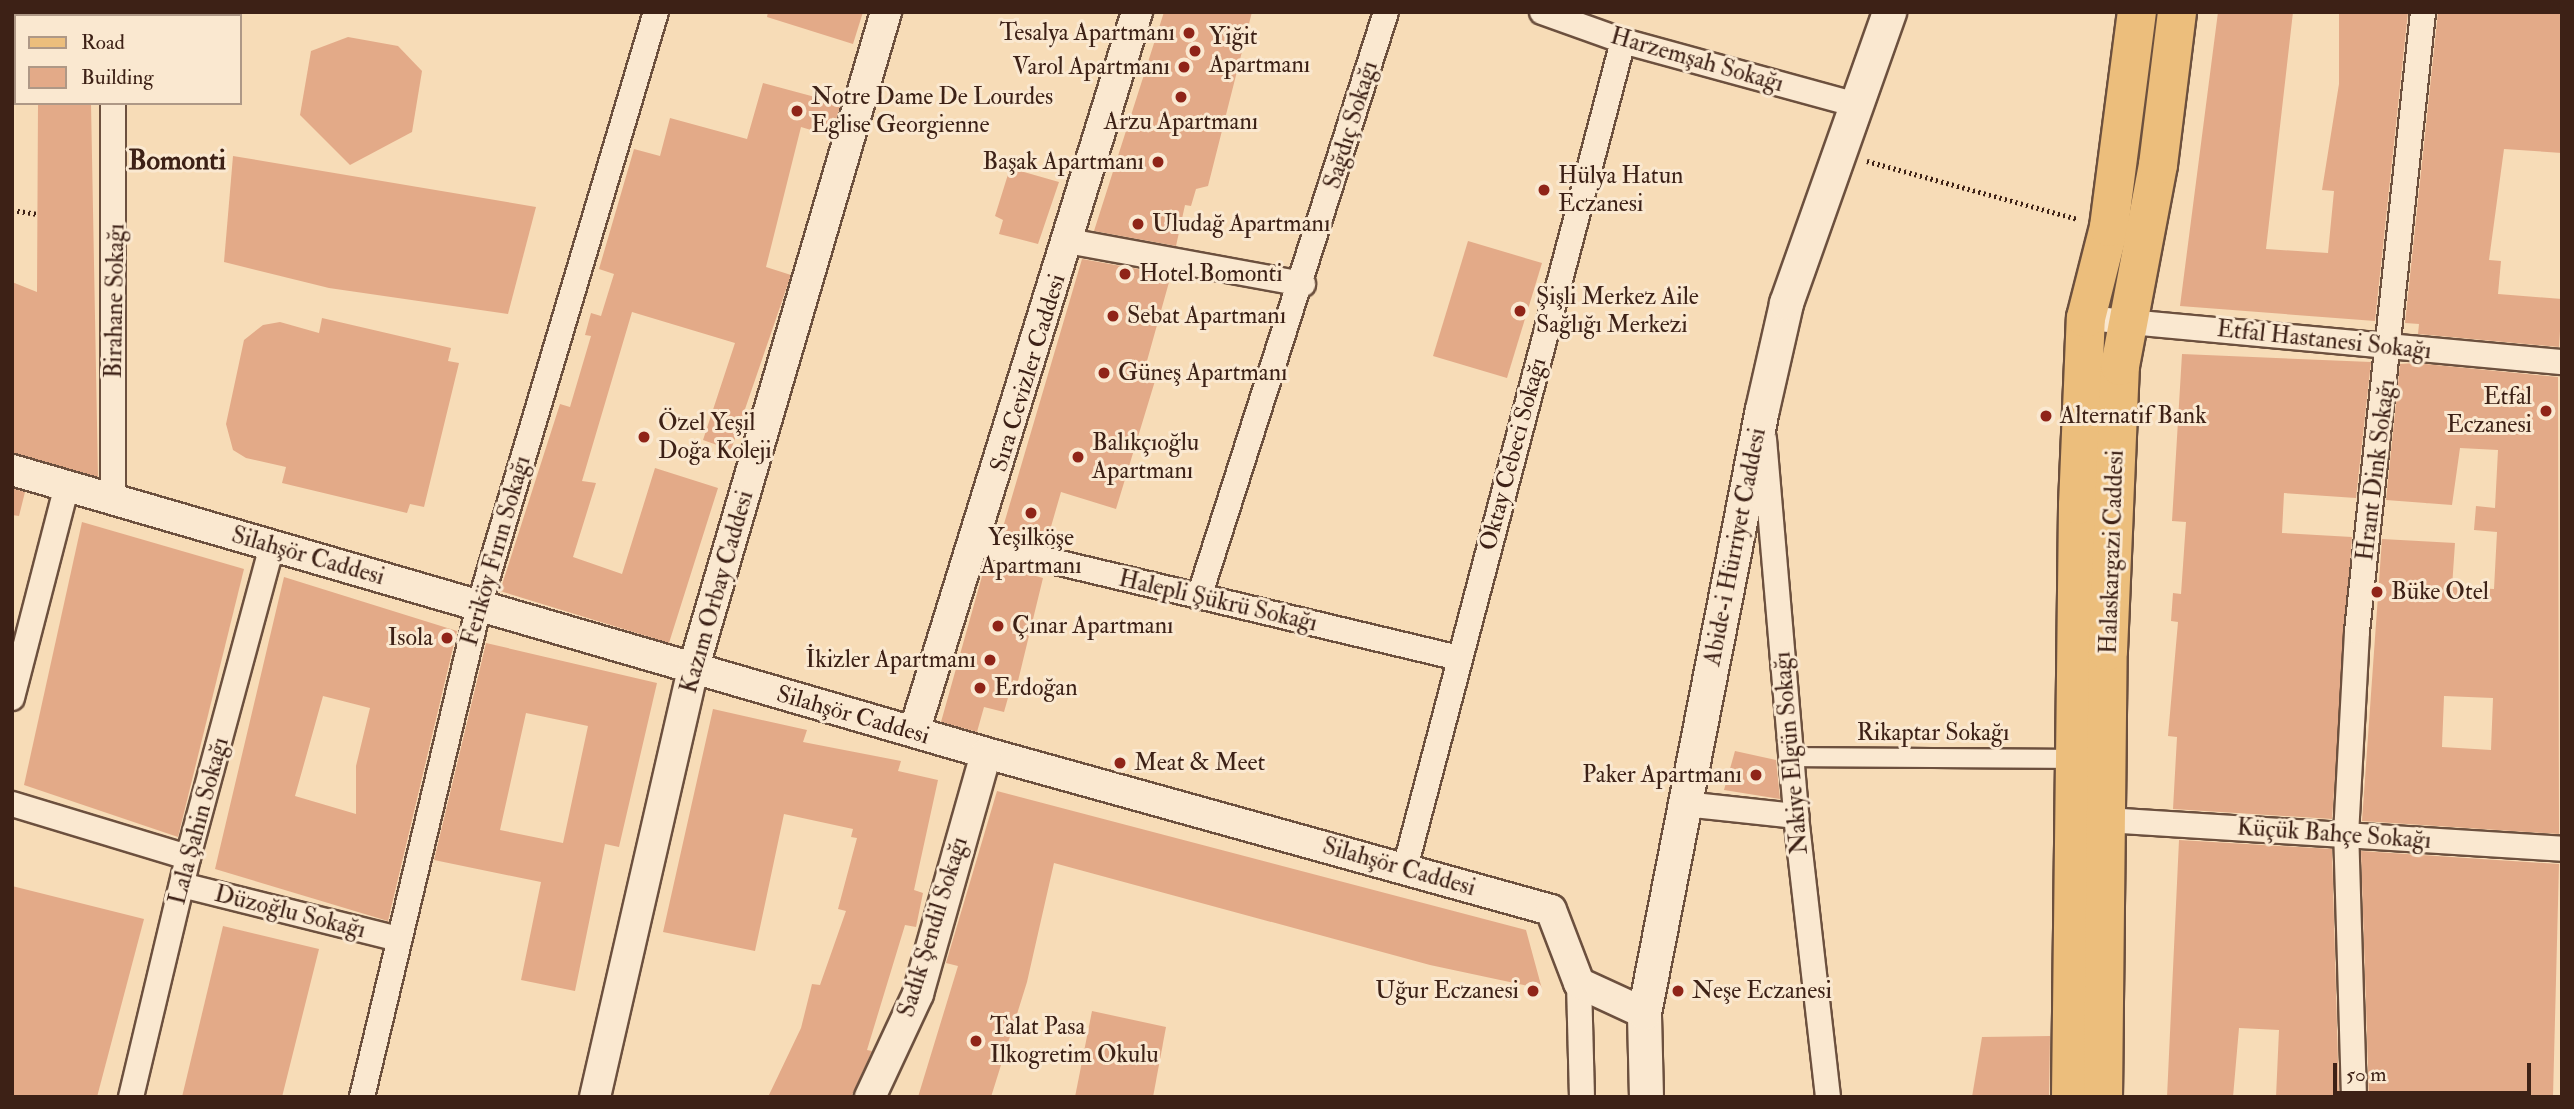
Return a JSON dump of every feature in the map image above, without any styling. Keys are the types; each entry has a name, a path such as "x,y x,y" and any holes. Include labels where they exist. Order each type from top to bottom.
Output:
{"main road":[{"name":"Abide-i Hürriyet Caddesi","path":"1646,1097 1644,1013 1762,409 1786,303 1853,104 1889,12"},
{"name":"Halaskargazi Caddesi","path":"2071,1097 2074,759 2086,318 2109,227 2137,12"},
{"name":"Halaskargazi Caddesi","path":"2104,1097 2111,552 2125,320 2158,165 2177,12"}],"street":[{"name":"Feriköy Fırın Sokağı","path":"362,1097 479,606 656,12"},
{"name":"Kazım Orbay Caddesi","path":"595,1097 693,670 886,12"},
{"name":"Sıra Cevizler Caddesi","path":"914,732 976,543 1138,12"},
{"name":"Sağdıç Sokağı","path":"1199,597 1303,284 1386,12"},
{"name":"Harzemşah Sokağı","path":"1542,12 1623,41 1853,104"},
{"name":"Hrant Dink Sokağı","path":"2354,1097 2346,835 2357,631 2390,347 2423,12"},
{"name":"Oktay Cebeci Sokağı","path":"1405,868 1623,41"},
{"name":"Birahane Sokağı","path":"113,105 113,499"},
{"path":"1068,241 1303,284"},
{"name":"Etfal Hastanesi Sokağı","path":"2086,318 2562,362"},
{"name":"Nakiye Elgün Sokağı","path":"1762,409 1796,817 1828,1097"},
{"name":"Silahşör Caddesi","path":"12,470 693,670 1551,910 1579,983"},
{"path":"12,698 67,486"},
{"name":"Halepli Şükrü Sokağı","path":"976,543 1459,658"},
{"name":"Lala Şahin Sokağı","path":"131,1097 188,857 272,546"},
{"name":"Sadık Şendil Sokağı","path":"870,1097 918,994 986,753"},
{"name":"Rikaptar Sokağı","path":"1791,757 2074,759"},
{"path":"12,804 188,857"},
{"path":"1685,804 1796,817"},
{"name":"Küçük Bahçe Sokağı","path":"2106,820 2562,849"},
{"name":"Düzoğlu Sokağı","path":"182,885 399,939"},
{"path":"1582,1097 1579,983 1644,1013"}],"path":[{"path":"1869,161 2109,227"},
{"path":"12,210 38,214"}],"building":[{"path":"768,12 863,12 853,44 767,17"},
{"path":"1164,12 1252,12 1208,186 1196,189 1191,206 1185,205 1176,246 1094,231"},
{"path":"2218,12 2293,12 2266,249 2328,253 2334,191 2322,190 2339,84 2339,12 2408,12 2375,321 2180,306"},
{"path":"2438,12 2562,12 2562,153 2504,149 2489,260 2501,261 2498,294 2562,299 2559,347 2418,334 2419,324 2405,323"},
{"path":"348,37 398,46 422,71 412,132 350,165 300,115 311,51"},
{"path":"763,83 841,104 831,136 801,127 766,267 791,275 731,450 703,440 735,343 632,312 582,481 596,483 573,557 622,574 655,468 718,488 669,643 500,591 560,404 570,407 591,336 585,335 591,313 601,316 614,274 599,269 634,149 660,156 670,118 747,139"},
{"path":"38,105 91,105 98,477 12,453 12,282 37,292"},
{"path":"233,156 536,207 508,314 329,288 224,262"},
{"path":"1010,168 1059,182 1038,244 999,234 1003,220 995,216"},
{"path":"1468,241 1542,263 1507,378 1433,356"},
{"path":"1082,259 1171,275 1145,368 1158,371 1116,509 1061,492 1046,544 1001,534"},
{"path":"322,318 451,348 448,361 459,363 424,507 410,504 407,513 282,483 286,467 246,458 233,450 226,424 244,340 263,325 280,322 319,333"},
{"path":"2182,354 2371,362 2356,498 2284,493 2282,533 2352,537 2332,819 2173,809 2177,737 2168,736 2178,622 2171,621 2173,593 2181,594 2186,522 2172,521"},
{"path":"2415,363 2558,377 2559,834 2362,821 2382,539 2455,543 2452,587 2494,589 2497,532 2474,530 2476,506 2495,508 2498,450 2460,448 2452,505 2386,500 2400,364","holes":["2444,696 2493,698 2491,750 2442,747"]},
{"path":"12,488 25,492 19,516 12,515"},
{"path":"82,522 244,569 178,837 24,785"},
{"path":"986,562 1043,578 1018,681 1013,680 1004,712 984,707 977,732 941,722"},
{"path":"284,577 457,631 388,921 215,869","holes":["323,696 370,708 356,766 356,814 295,796"]},
{"path":"486,643 657,683 619,847 605,844 575,991 521,980 541,882 434,860","holes":["526,713 588,726 563,843 500,830"]},
{"path":"713,709 807,730 803,742 901,761 898,771 938,780 914,890 923,893 916,927 905,925 867,1050 872,1051 851,1097 768,1097 801,1028 812,984 820,985 846,911 838,909 857,838 851,837 853,829 784,814 755,951 663,932"},
{"name":"Paker Apartmanı","path":"1735,751 1776,760 1780,799 1724,790"},
{"path":"997,791 1526,930 1542,989 1430,965 1054,863 1027,982 991,1097 918,1097 958,966 946,963"},
{"path":"2179,840 2332,849 2339,1097 2276,1097 2279,1030 2239,1028 2233,1097 2167,1097"},
{"path":"2361,851 2559,864 2553,1097 2369,1097"},
{"path":"12,886 144,919 97,1097 12,1097"},
{"path":"223,926 319,949 282,1097 182,1097"},
{"path":"1092,1011 1166,1027 1153,1097 1075,1097"},
{"path":"2050,1036 2049,1097 1972,1097 1982,1037"}],"place":[{"name":"Tesalya Apartmanı","path":"1189,33"},
{"name":"Yiğit Apartmanı","path":"1195,51"},
{"name":"Varol Apartmanı","path":"1184,67"},
{"name":"Arzu Apartmanı","path":"1181,97"},
{"name":"Notre Dame De Lourdes Eglise Georgienne","path":"797,111"},
{"name":"Başak Apartmanı","path":"1158,162"},
{"name":"Hülya Hatun Eczanesi","path":"1544,190"},
{"name":"Uludağ Apartmanı","path":"1138,224"},
{"name":"Hotel Bomonti","path":"1125,274"},
{"name":"Şişli Merkez Aile Sağlığı Merkezi","path":"1520,311"},
{"name":"Sebat Apartmanı","path":"1113,316"},
{"name":"Güneş Apartmanı","path":"1104,373"},
{"name":"Etfal Eczanesi","path":"2546,411"},
{"name":"Alternatif Bank","path":"2046,416"},
{"name":"Özel Yeşil Doğa Koleji","path":"644,437"},
{"name":"Balıkçıoğlu Apartmanı","path":"1078,457"},
{"name":"Yeşilköşe Apartmanı","path":"1031,513"},
{"name":"Büke Otel","path":"2377,592"},
{"name":"Çınar Apartmanı","path":"998,626"},
{"name":"Isola","path":"447,638"},
{"name":"İkizler Apartmanı","path":"990,660"},
{"name":"Erdoğan","path":"980,688"},
{"name":"Meat & Meet","path":"1120,763"},
{"name":"Paker Apartmanı","path":"1756,775"},
{"name":"Uğur Eczanesi","path":"1533,991"},
{"name":"Neşe Eczanesi","path":"1678,991"},
{"name":"Talat Pasa Ilkogretim Okulu","path":"976,1041"}],"district":[{"name":"Bomonti","path":"177,161"}]}
